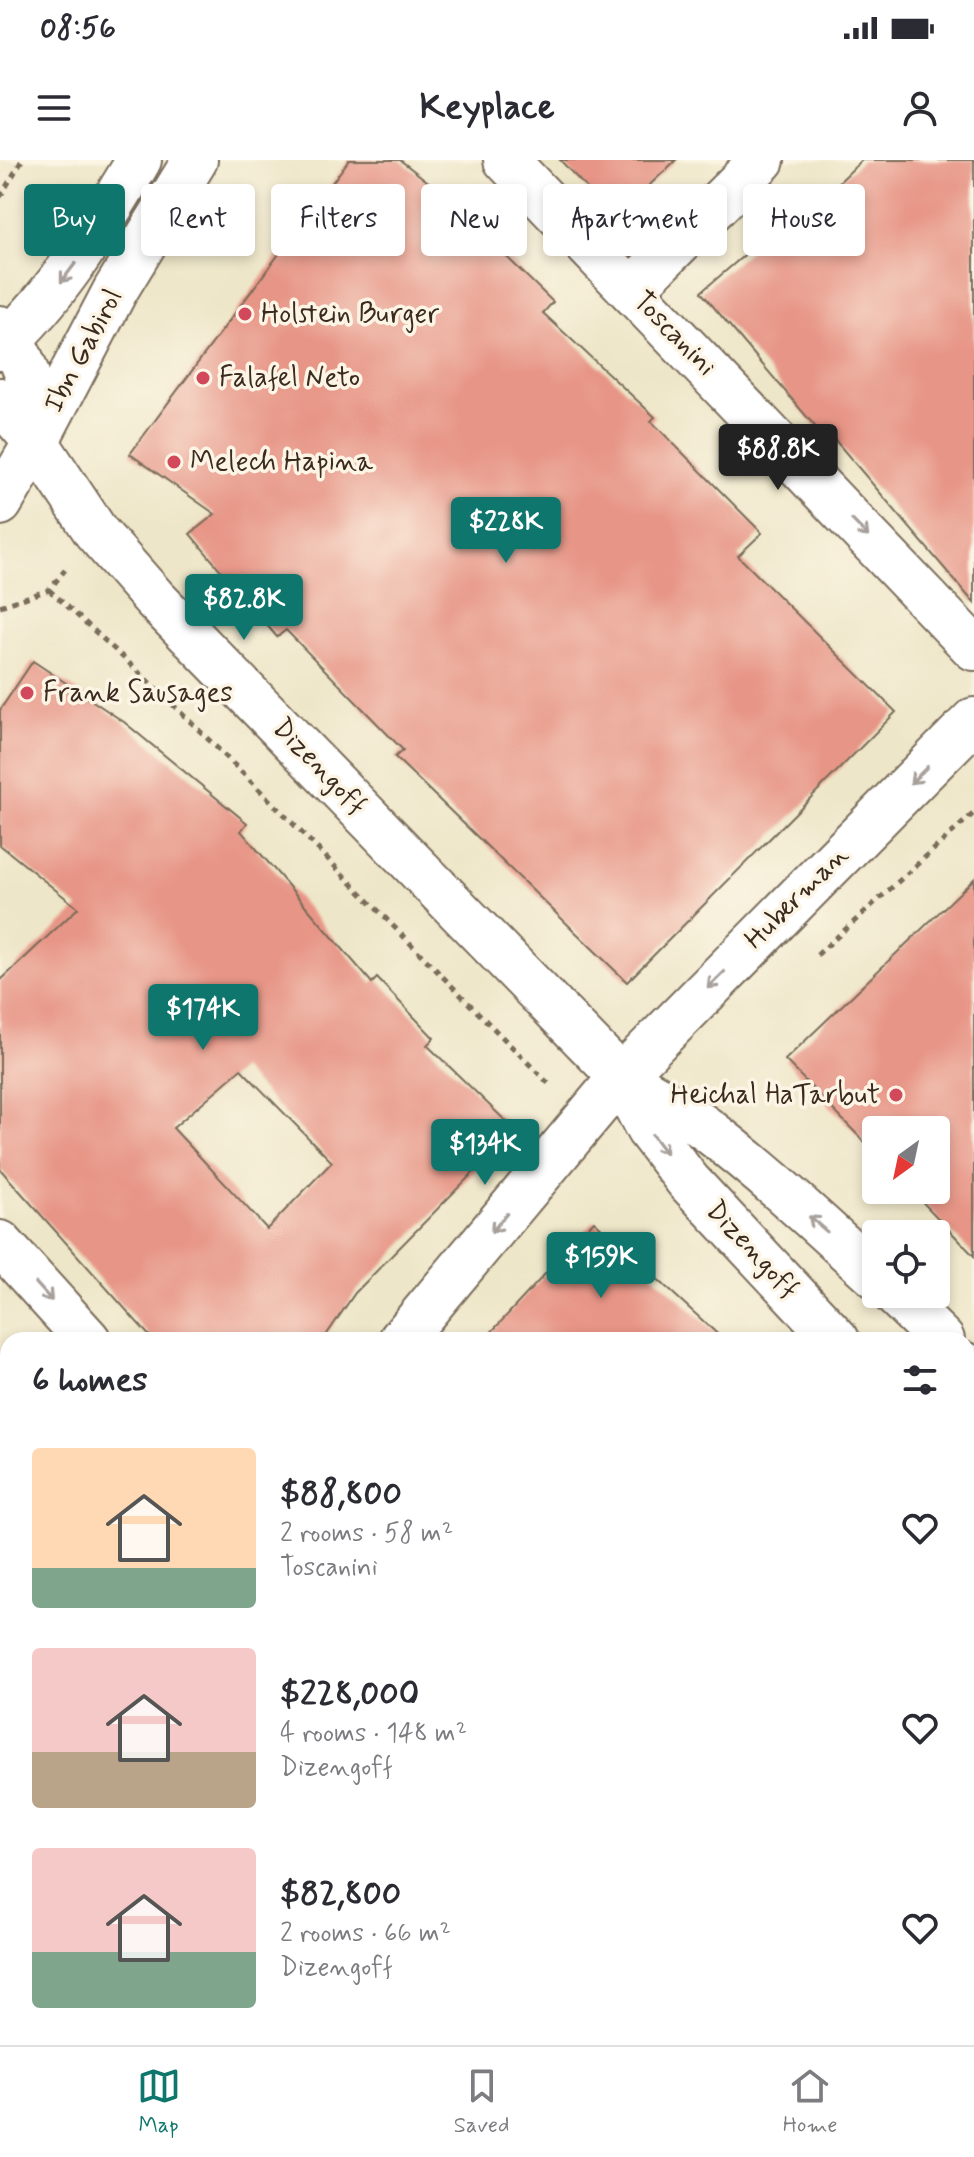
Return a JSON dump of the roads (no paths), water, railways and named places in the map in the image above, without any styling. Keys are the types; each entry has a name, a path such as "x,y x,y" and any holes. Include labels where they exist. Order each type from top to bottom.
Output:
{"street":[{"name":"Ibn Gabirol","path":"3,338 52,295 80,258 139,160"},
{"name":"Ibn Gabirol","path":"0,503 36,442 115,291 195,160"},
{"name":"Toscanini","path":"506,160 974,648"},
{"path":"631,290 762,160"},
{"path":"3,338 31,385 36,442"},
{"name":"Dizengoff","path":"0,400 36,442 96,532 154,598 621,1077 668,1103 707,1130 862,1264"},
{"name":"Huberman","path":"408,1332 621,1077 974,720"},
{"name":"Dizengoff","path":"621,1077 648,1129 688,1181 830,1332"},
{"path":"0,1243 81,1332"},
{"path":"909,1308 934,1332"}],"place":[{"name":"Holstein Burger","path":"245,314"},
{"name":"Falafel Neto","path":"203,378"},
{"name":"Melech Hapina","path":"174,462"},
{"name":"Frank Sausages","path":"27,693"},
{"name":"Heichal HaTarbut","path":"896,1095"}]}
